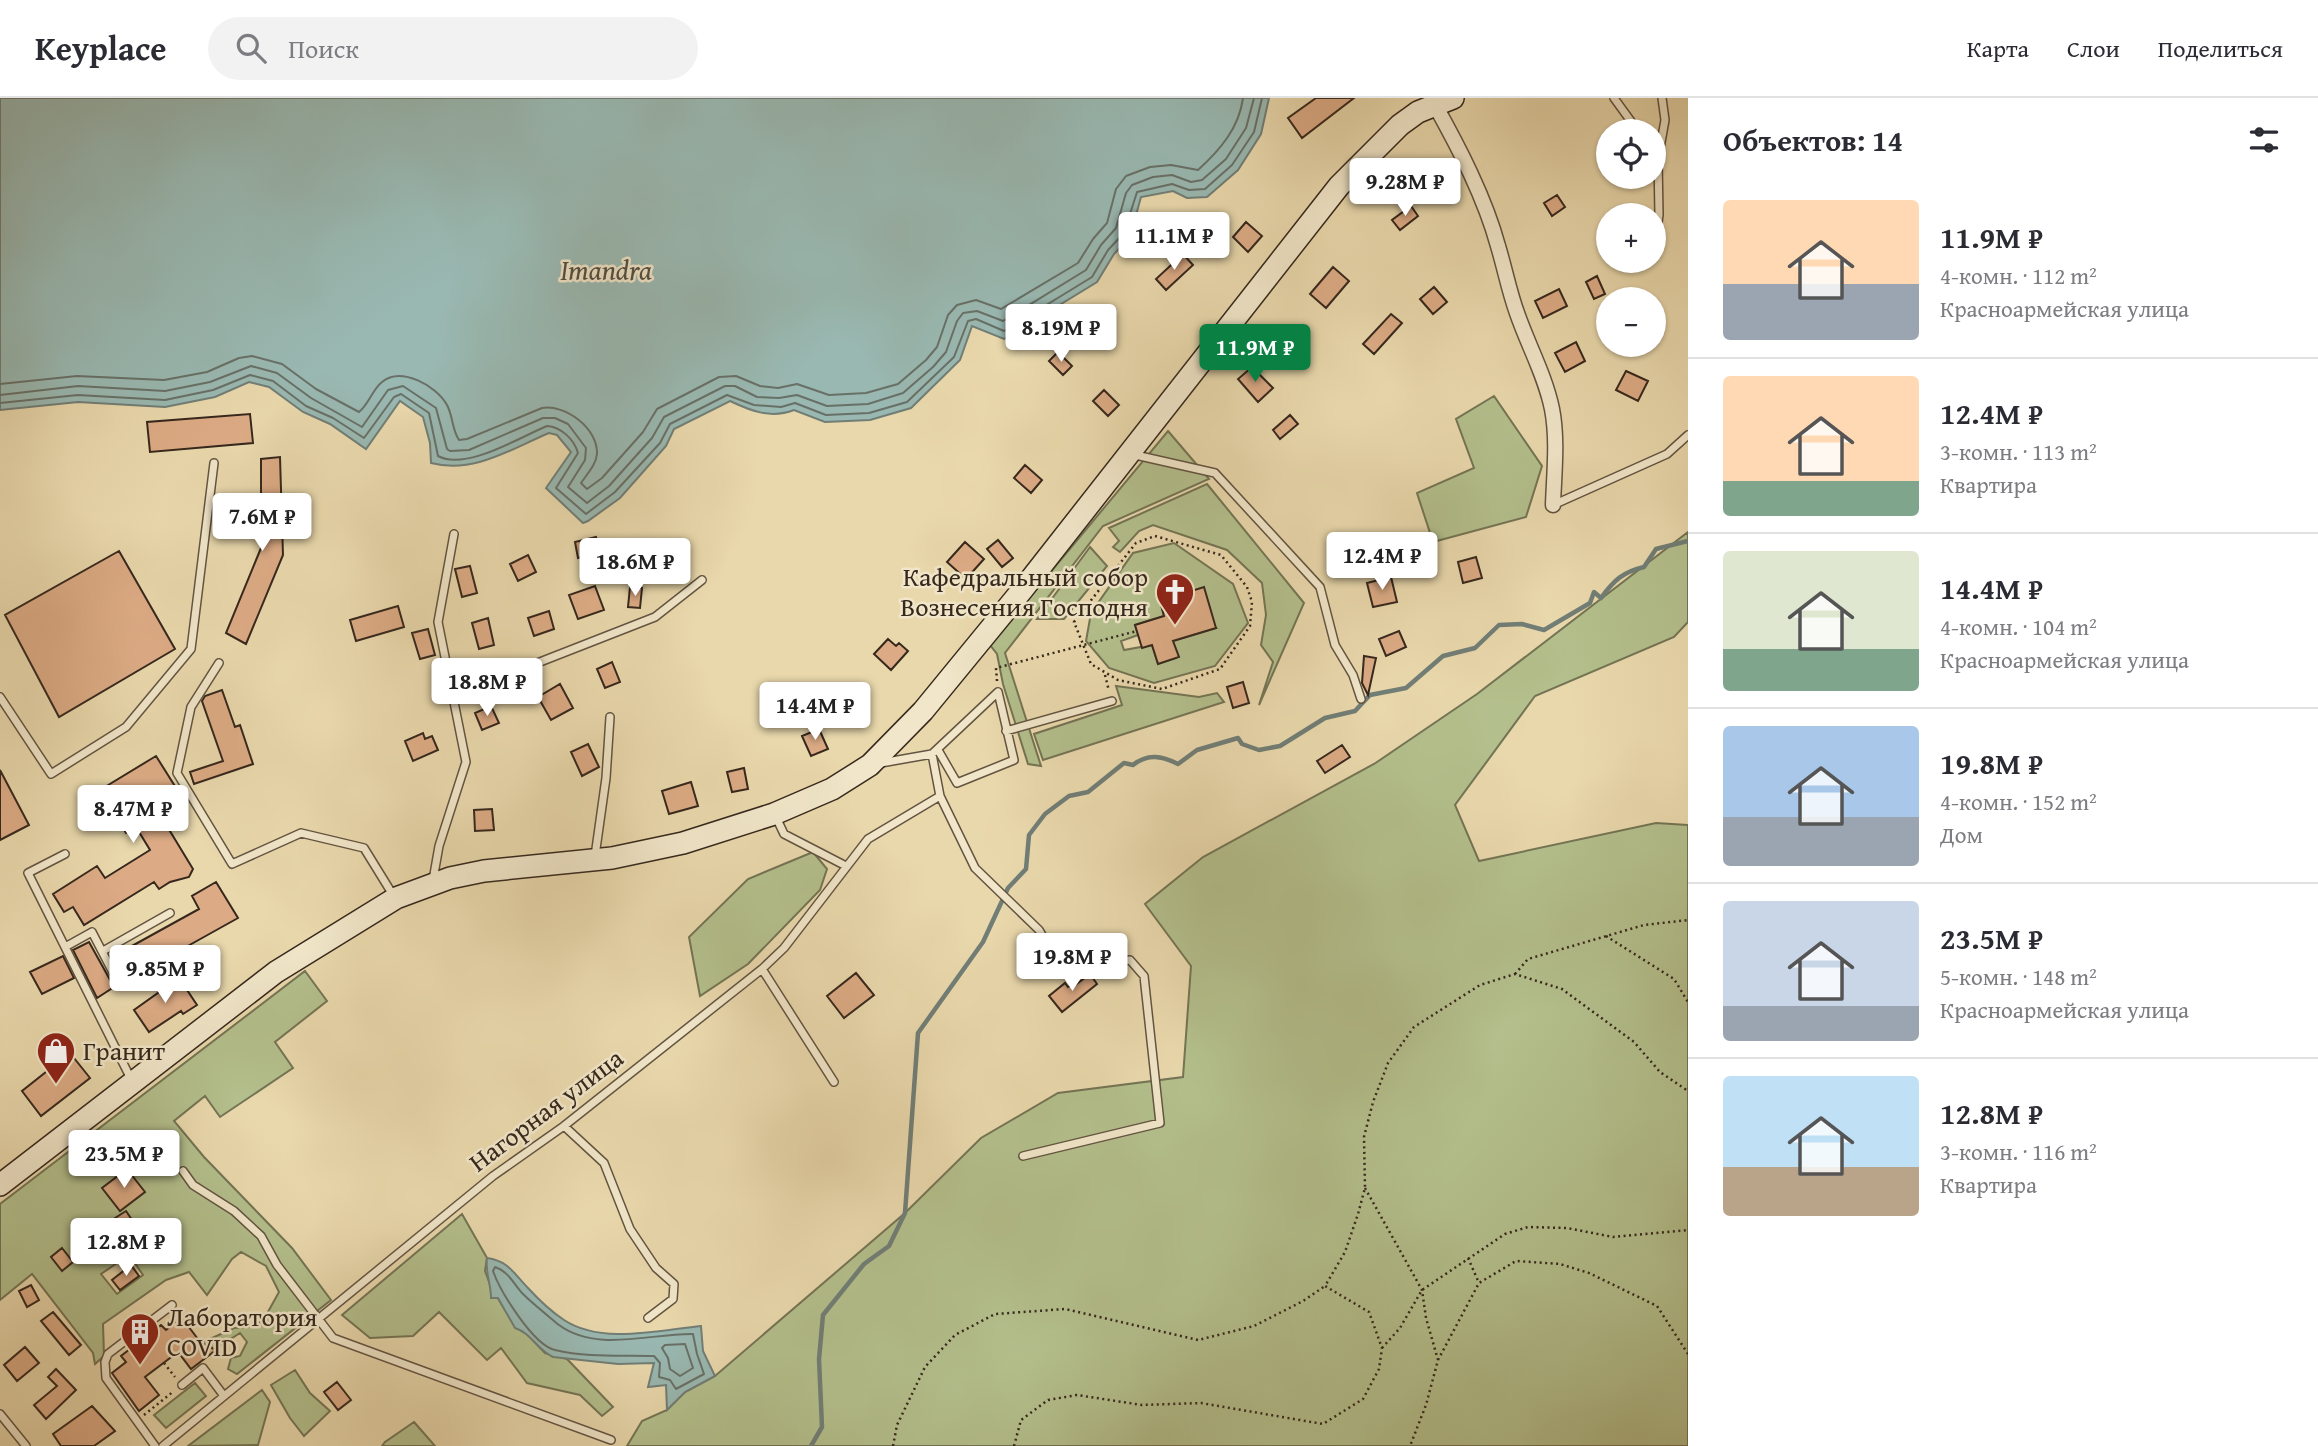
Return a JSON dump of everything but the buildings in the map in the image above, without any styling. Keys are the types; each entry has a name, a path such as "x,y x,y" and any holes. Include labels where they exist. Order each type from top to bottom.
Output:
{"street":[{"path":"0,1185 276,972 396,898 450,878 485,871 594,860 683,843 774,814 832,789 870,765 923,711 1023,589 1127,453 1339,187 1400,125 1440,100 1498,244 1507,286 1524,334 1544,377 1552,410 1555,447 1553,505"}],"lane":[{"path":"1614,98 1629,119"},
{"path":"1662,98 1665,119"},
{"path":"1553,505 1667,454 1688,435"},
{"path":"1127,453 1215,473 1320,587 1335,645 1353,674 1361,699"},
{"path":"0,697 51,774 126,727 191,649 214,463"},
{"path":"432,884 439,846 466,762 438,622 454,534"},
{"path":"452,689 522,669 655,617 702,580"},
{"path":"219,663 191,707 177,773 232,864 301,833 364,848 396,898"},
{"path":"870,765 935,752 998,692"},
{"path":"935,752 957,783 1014,760 998,692"},
{"path":"1006,731 1112,701"},
{"path":"594,860 606,778 610,717"},
{"path":"935,752 940,796 975,868 1039,930 1055,958 1070,967 1130,960 1144,976 1160,1123 1023,1156"},
{"name":"Нагорная улица","path":"163,1446 493,1176 564,1126 762,969 784,948 868,839 940,796"},
{"path":"774,814 784,834 846,866"},
{"path":"65,855 29,873 133,1083"},
{"path":"103,951 170,913"},
{"path":"65,947 92,932 120,986"},
{"path":"762,969 834,1082"},
{"path":"564,1126 604,1163 630,1229 656,1268 674,1284 673,1299 648,1318"},
{"path":"183,1171 193,1185 234,1212 261,1236 277,1265 333,1338 611,1440"},
{"path":"155,1446 106,1378 105,1362 108,1354 172,1305"},
{"path":"182,1385 203,1368 224,1396"},
{"path":"0,1414 26,1446"}],"path":[{"path":"1155,536 1221,555 1247,587 1252,602 1250,626 1220,669 1162,689 1105,675 1091,664 1083,645 1074,622 1136,543 1155,536"},
{"path":"998,692 996,668 1137,631"},
{"path":"1105,675 1112,701"},
{"path":"893,1446 897,1425 925,1367 955,1335 995,1314 1065,1309 1198,1340 1254,1326 1303,1301 1325,1286 1345,1252 1365,1188 1364,1137 1373,1102 1388,1063 1414,1027 1480,985 1515,974 1528,959 1644,925 1688,920"},
{"path":"1606,936 1674,979 1688,1002"},
{"path":"1515,974 1562,989 1634,1042 1660,1072 1688,1091"},
{"path":"1365,1188 1422,1290 1426,1318 1438,1360"},
{"path":"1382,1348 1400,1328 1422,1290 1505,1234 1528,1227 1567,1228 1613,1237 1688,1230"},
{"path":"1468,1258 1479,1283"},
{"path":"1410,1446 1426,1405 1438,1360 1479,1283 1516,1261 1560,1264 1589,1273 1657,1306 1688,1354"},
{"path":"1014,1446 1021,1420 1048,1400 1077,1395 1142,1405 1201,1403 1323,1424 1363,1399 1379,1369 1382,1348 1368,1311 1325,1286"},
{"path":"137,1421 182,1385 164,1363"}],"green space":[{"path":"1494,396 1542,466 1526,517 1433,542 1417,493 1474,468 1456,419"},
{"path":"1168,431 1209,479 1103,526 1005,653 1041,766 1028,764 1003,684 997,654 990,645"},
{"path":"1207,484 1304,603 1259,705 1273,662 1261,645 1266,615 1262,583 1227,550 1153,525 1139,531 1120,552 1113,547 1119,541 1109,528"},
{"path":"1688,532 1688,622 1674,637 1535,696 1455,805 1479,861 1656,823 1688,825 1688,1446 627,1446 642,1421 667,1410 685,1392 715,1376 905,1213 981,1138 1058,1093 1183,1077 1191,966 1145,904 1203,857 1374,764 1477,694"},
{"path":"1174,543 1233,584 1248,623 1215,666 1154,683 1109,668 1086,641 1091,613 1133,553","holes":["1160,601 1216,628 1173,641 1176,658 1158,664 1152,645 1124,650 1121,641 1138,635 1135,625 1164,616"]},
{"path":"1090,547 1107,566 1064,619 1037,619"},
{"path":"1116,686 1199,697 1217,693 1224,702 1043,760 1034,734 1122,705"},
{"path":"813,852 827,869 820,890 748,964 700,996 689,937 748,879"},
{"path":"305,971 327,1001 275,1042 293,1068 220,1117 205,1096 174,1121 204,1157 292,1248 331,1300 237,1374 228,1369 231,1358 240,1356 247,1342 240,1333 215,1349 201,1343 234,1328 256,1326 264,1319 279,1292 266,1266 241,1252 232,1259 207,1295 189,1272 166,1280 103,1324 104,1356 95,1364 93,1353 32,1274 0,1300 0,1204","holes":["139,1248 130,1256 143,1275 117,1294 101,1274"]},
{"path":"462,1214 487,1258 485,1271 491,1287 516,1328 523,1330 545,1353 567,1359 613,1407 602,1416 580,1395 527,1383 501,1348 487,1360 439,1312 413,1336 370,1338 342,1315"},
{"path":"295,1370 310,1393 330,1411 304,1436 271,1385"},
{"path":"195,1383 206,1396 166,1428 154,1415"},
{"path":"262,1390 270,1402 258,1445 188,1446"},
{"path":"414,1422 435,1446 382,1446 385,1442"}],"water":[{"name":"Imandra","path":"0,98 1269,98 1261,134 1238,170 1207,197 1187,198 1173,191 1141,197 1130,237 1114,254 1097,282 1004,339 972,326 960,360 911,408 870,420 825,422 794,410 769,414 753,411 730,401 674,429 666,446 620,498 583,523 546,488 571,452 557,435 549,433 477,463 447,466 431,463 430,443 423,417 400,401 366,449 330,424 303,412 269,387 249,382 215,397 165,407 78,402 0,410"},
{"path":"487,1258 506,1265 536,1297 564,1320 579,1328 631,1334 701,1326 703,1351 715,1376 685,1392 667,1410 666,1385 648,1387 654,1363 618,1364 553,1357 515,1328 498,1298 491,1298"}],"waterway":[{"path":"811,1446 822,1427 819,1359 823,1315 864,1264 889,1246 905,1213 918,1033 983,942 1008,888 1026,869 1029,835 1045,814 1069,796 1088,792 1124,763 1133,765 1155,757 1178,764 1197,750 1238,738 1242,744 1259,750 1280,746 1325,718 1355,711 1370,695 1406,688 1443,656 1475,648 1499,625 1522,624 1544,630 1590,603 1594,592 1601,598 1620,578 1630,571 1644,567 1656,549 1688,541"}],"place":[{"name":"Кафедральный собор Вознесения Господня","path":"1175,626"},
{"name":"Гранит","path":"56,1085"},
{"name":"Лаборатория COVID","path":"140,1366"}]}
